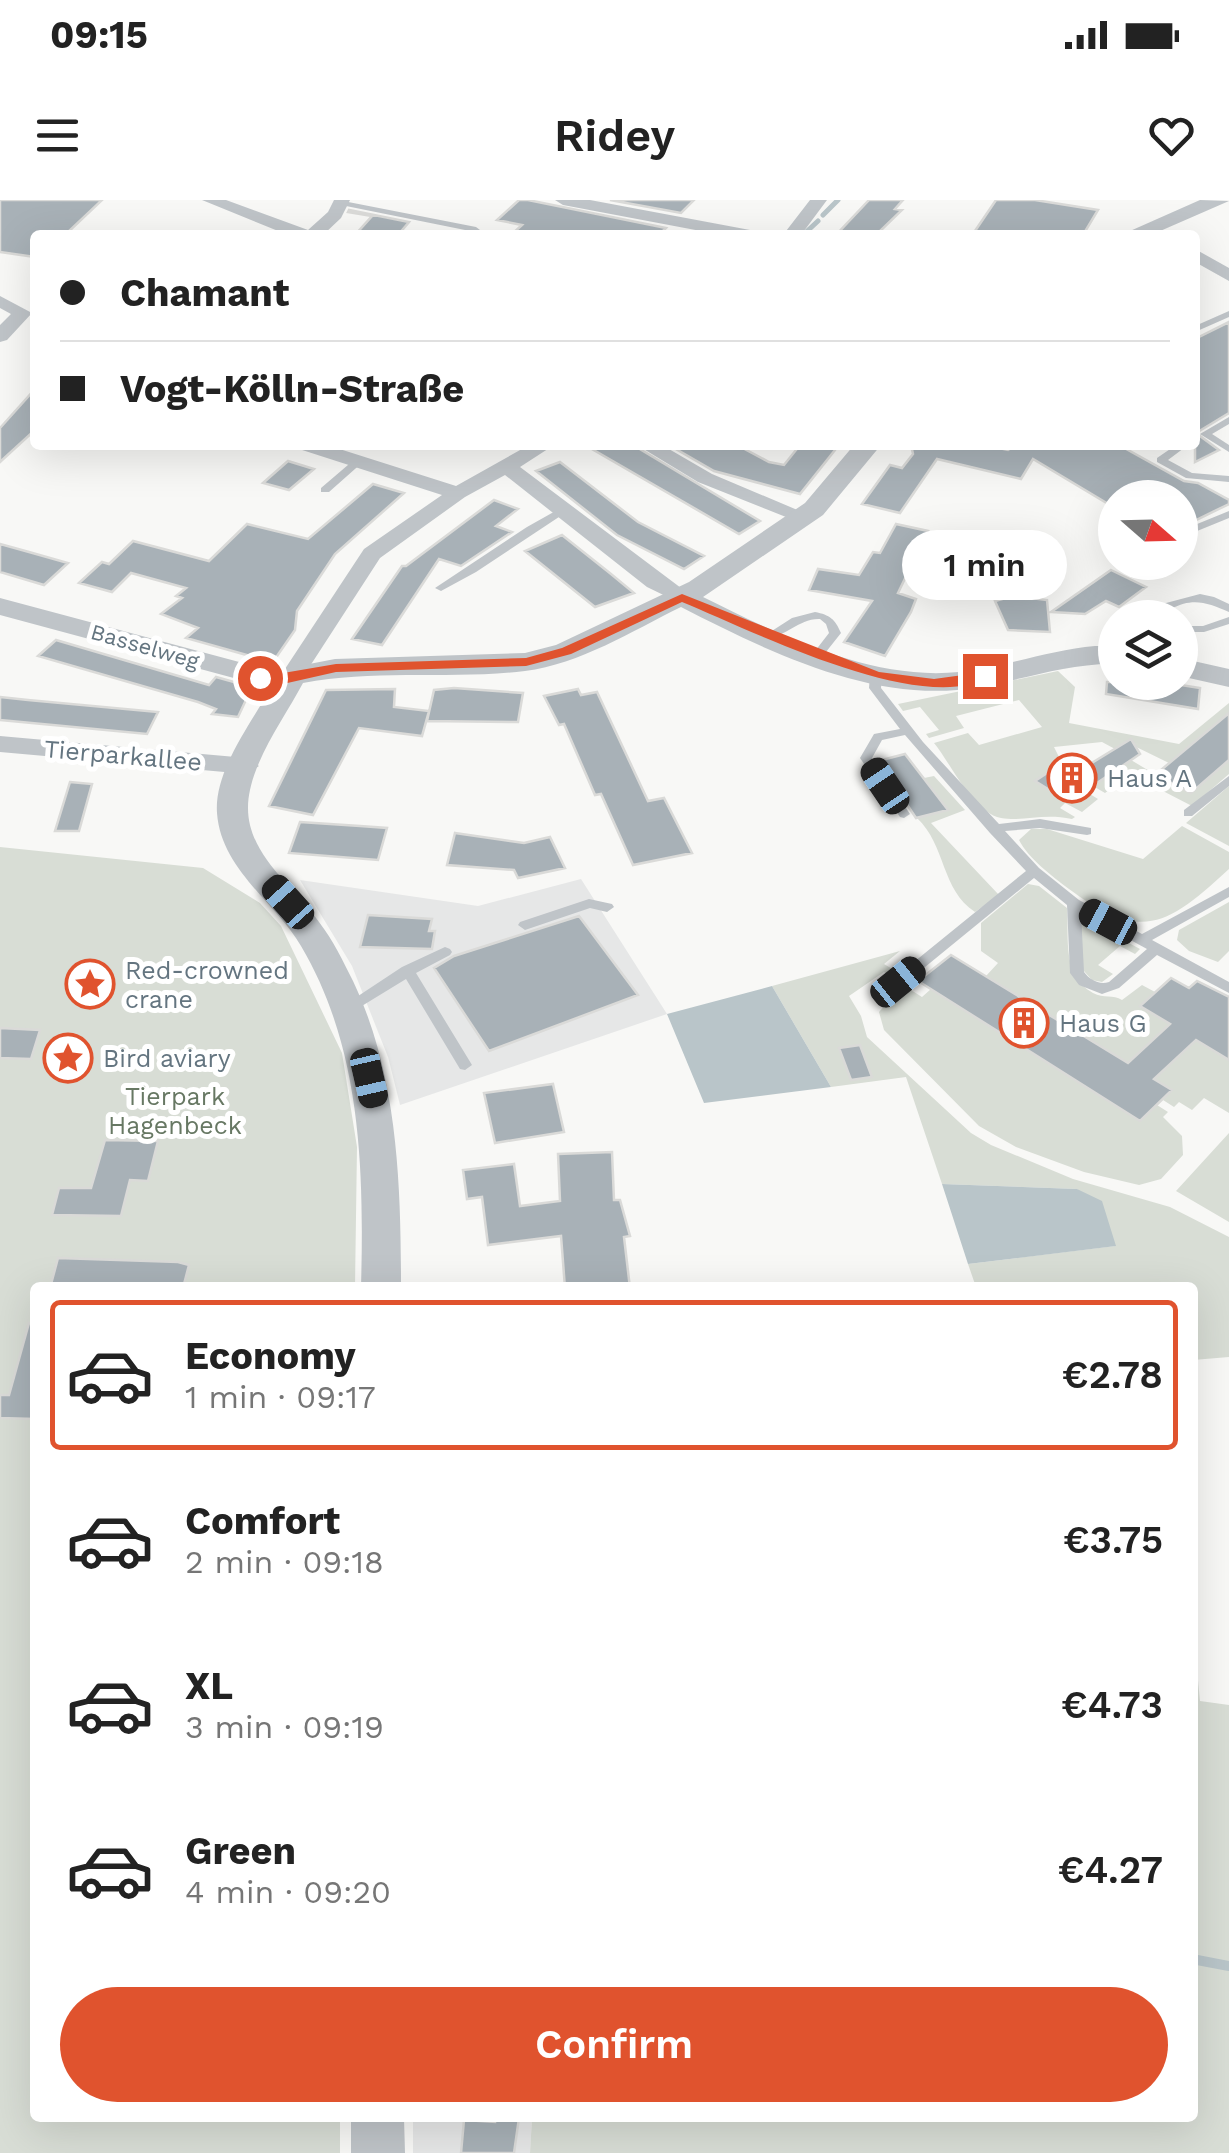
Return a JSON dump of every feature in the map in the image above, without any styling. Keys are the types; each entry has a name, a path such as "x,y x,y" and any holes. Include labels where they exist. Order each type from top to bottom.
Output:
{"street":[{"path":"210,200 291,230"},
{"path":"563,200 723,230"},
{"path":"796,230 820,200"},
{"path":"1152,230 1219,200"},
{"path":"318,230 342,201"},
{"path":"1201,258 1229,259"},
{"path":"1201,258 1229,276"},
{"path":"0,301 23,313 0,336"},
{"path":"322,450 458,493"},
{"path":"381,1282 381,1153 364,1053 348,1008 316,942 246,854 238,837 233,796 290,678 363,564 383,545 458,493 536,450"},
{"path":"658,450 705,478 804,517"},
{"name":"Basselweg","path":"0,606 260,678 290,678 336,668 502,664 546,658 682,598 804,517 864,450"},
{"path":"507,467 655,582 682,598 876,675 909,682 947,682 1098,652"},
{"path":"1198,671 1229,678"},
{"name":"Tierparkallee","path":"0,744 246,766"},
{"path":"378,2122 378,2153"}],"lane":[{"path":"342,201 433,224 476,230"},
{"path":"1200,327 1229,314"},
{"path":"1200,436 1229,420"},
{"path":"1200,436 1229,448"},
{"path":"1172,450 1161,460 1190,476 1229,478"},
{"path":"326,490 358,461"},
{"path":"441,588 463,577 528,528 564,511"},
{"path":"1198,527 1229,514"},
{"path":"1187,600 1209,598 1229,609"},
{"path":"1198,629 1229,620"},
{"path":"876,675 875,688 908,731 1034,871 1074,903 1229,988"},
{"path":"904,814 866,758 878,738 908,731"},
{"path":"1188,813 1229,780"},
{"path":"994,830 1046,823 1087,831"},
{"path":"898,982 1034,871"},
{"path":"1142,940 1229,891"},
{"path":"526,925 589,902 607,907"},
{"path":"1074,903 1077,973 1084,982 1102,989 1114,985 1156,948"},
{"path":"348,1008 370,998 407,970 446,952"},
{"path":"407,970 465,1064"}],"shaded area":[{"path":"581,879 667,1014 400,1105 388,1057 352,966 300,880 478,906"},
{"path":"772,986 831,1087 704,1103 667,1014"},
{"path":"942,1184 1077,1189 1102,1201 1116,1246 968,1264"},
{"path":"413,2122 532,2122 530,2153 413,2153"}],"green space":[{"path":"1058,671 1075,687 1069,723 1179,744 1229,703 1229,715 1169,763 1126,742 1115,749 1102,742 1054,747 1062,763 1036,781 1085,791 1098,799 1082,812 1065,803 1060,808 1075,817 1072,819 1009,819 981,807 934,743 968,733 979,745 1042,727 1019,700 956,716 964,728 929,738 926,734 939,730 920,707 903,711 898,704"},
{"path":"1131,760 1156,775 1229,760 1229,774 1192,806 1130,774 1105,793 1093,786"},
{"path":"934,776 965,810 931,823 999,895 975,912 956,892 934,841 917,818 948,810 924,778"},
{"path":"1229,786 1229,846 1186,823"},
{"path":"1182,826 1229,852 1229,869 1188,904 1153,921 1116,917 1094,906 1041,866 1019,840 1031,829 1047,829 1143,859"},
{"name":"Tierpark Hagenbeck","path":"0,847 203,868 260,903 281,926 342,1053 357,1147 355,1282 30,1282 30,2122 340,2122 340,2153 0,2153"},
{"path":"1028,884 1039,886 1067,908 1069,956 1083,986 1097,995 1122,1000 1142,985 1155,992 1140,1007 1170,1024 1128,1063 986,976 998,963 981,951 981,923"},
{"path":"1229,902 1229,951 1218,962 1189,951 1177,940 1179,930"},
{"path":"1080,918 1140,949 1135,954 1120,946 1098,965 1113,974 1102,982 1092,980 1083,970"},
{"path":"900,951 884,964 899,973 893,978 884,972 849,996 867,1037 971,1133 991,1145 1073,1179 1170,1207 1229,1237 1229,1357 1198,1360 1198,1282 974,1282 968,1264 1115,1246 1077,1189 942,1184 906,1077 831,1087 772,986"},
{"path":"903,985 922,997 931,989 1140,1121 1157,1105 1168,1112 1163,1117 1182,1136 1183,1155 1161,1179 1139,1185 1084,1172 1016,1147 979,1126 884,1030 879,1012"},
{"path":"1196,1040 1229,1060 1229,1113 1204,1098 1192,1110 1179,1102 1174,1107 1163,1100 1171,1090 1154,1079"},
{"path":"1229,1133 1229,1222 1176,1191"},
{"path":"1198,1680 1200,1701 1229,1705 1229,2153 530,2153 532,2122 1198,2122"}],"building":[{"path":"0,200 102,200 70,230 30,230 30,256 0,252"},
{"path":"519,200 528,200 666,228 516,230 522,225 497,220"},
{"path":"610,200 694,200 681,213"},
{"path":"869,200 903,200 895,209 902,210 881,230 841,230"},
{"path":"996,200 1035,200 1098,210 1086,230 976,230"},
{"path":"348,212 409,222 402,230 359,230 372,216"},
{"path":"1229,322 1229,413 1200,431 1200,336"},
{"path":"30,395 30,435 0,462 0,428"},
{"path":"1200,436 1219,450 1195,462"},
{"path":"594,450 641,450 760,521 739,534"},
{"path":"678,450 746,450 784,465 796,450 835,450 800,494 714,471"},
{"path":"912,450 1128,450 1182,480 1098,480 1098,498 1033,459 1021,479 937,459 900,513 862,504 890,465 902,468"},
{"path":"288,461 314,469 289,490 263,483"},
{"path":"560,462 638,522 704,556 684,569 617,535 536,471"},
{"path":"1198,483 1229,500 1229,504 1198,519"},
{"path":"373,484 404,493 335,554 297,611 295,630 275,659 268,661 186,638 198,628 161,614 182,598 176,596 186,588 131,573 112,592 79,583 102,562 109,564 133,541 209,561 247,524 308,539"},
{"path":"494,500 518,509 496,526 512,532 461,566 439,559 382,645 352,639 402,566"},
{"path":"896,524 928,531 898,593 916,599 885,656 844,642 872,601 809,590 818,569 859,575 873,552 880,553"},
{"path":"562,535 634,593 595,607 525,551"},
{"path":"0,544 68,563 44,585 0,572"},
{"path":"1098,579 1132,580 1146,587 1128,600 1098,600 1098,606 1085,614 1051,612"},
{"path":"1013,596 1047,600 1050,632 1008,630 995,601"},
{"path":"56,640 209,685 216,677 252,687 238,717 212,714 216,709 198,702 38,656"},
{"path":"1200,688 1198,709 1143,700 1198,700"},
{"path":"395,689 394,707 429,711 422,736 359,728 313,815 269,806 326,690"},
{"path":"578,689 581,695 597,692 648,801 664,798 692,853 633,865 601,794 595,795 564,724 559,725 544,696"},
{"path":"434,690 523,693 518,722 427,721"},
{"path":"0,697 158,712 147,734 0,720"},
{"path":"1229,713 1229,760 1191,793 1155,775"},
{"name":"Haus A","path":"1131,739 1140,754 1069,802 1035,781 1074,755 1090,764"},
{"path":"905,754 948,810 916,818 878,761"},
{"path":"70,782 92,784 79,831 55,831"},
{"path":"300,822 387,828 378,860 289,853"},
{"path":"455,833 524,843 550,837 565,868 518,878 514,870 447,865"},
{"path":"368,915 432,919 432,949 360,947"},
{"path":"579,916 638,995 489,1051 434,968 454,956"},
{"name":"Haus G","path":"951,955 1128,1063 1170,1024 1140,1006 1171,978 1189,988 1197,981 1229,997 1229,1060 1196,1040 1154,1079 1172,1090 1140,1121 918,981"},
{"path":"0,1028 40,1030 31,1059 0,1058"},
{"path":"860,1045 872,1077 851,1080 839,1048"},
{"path":"553,1084 564,1132 495,1143 484,1093"},
{"path":"105,1140 158,1141 148,1181 130,1180 121,1216 52,1215 59,1188 91,1188"},
{"path":"612,1152 614,1200 620,1200 630,1236 624,1237 629,1282 565,1282 561,1236 488,1245 482,1197 467,1199 463,1170 514,1164 520,1206 560,1201 558,1154"},
{"path":"58,1258 189,1265 185,1282 52,1282"},
{"path":"30,1323 30,1419 0,1418 0,1395 9,1395"},
{"path":"464,2122 518,2122 514,2153 461,2153"}],"waterway":[{"path":"823,215 838,200"},
{"path":"808,230 818,221"},
{"path":"1198,1960 1229,1966"}],"place":[{"name":"Haus A","path":"1072,778"},
{"name":"Red-crowned crane","path":"90,984"},
{"name":"Haus G","path":"1024,1023"},
{"name":"Bird aviary","path":"68,1058"}],"route":[{"path":"260,678 283,680 336,668 526,662 566,651 682,598 876,675 934,683 985,676"}]}
